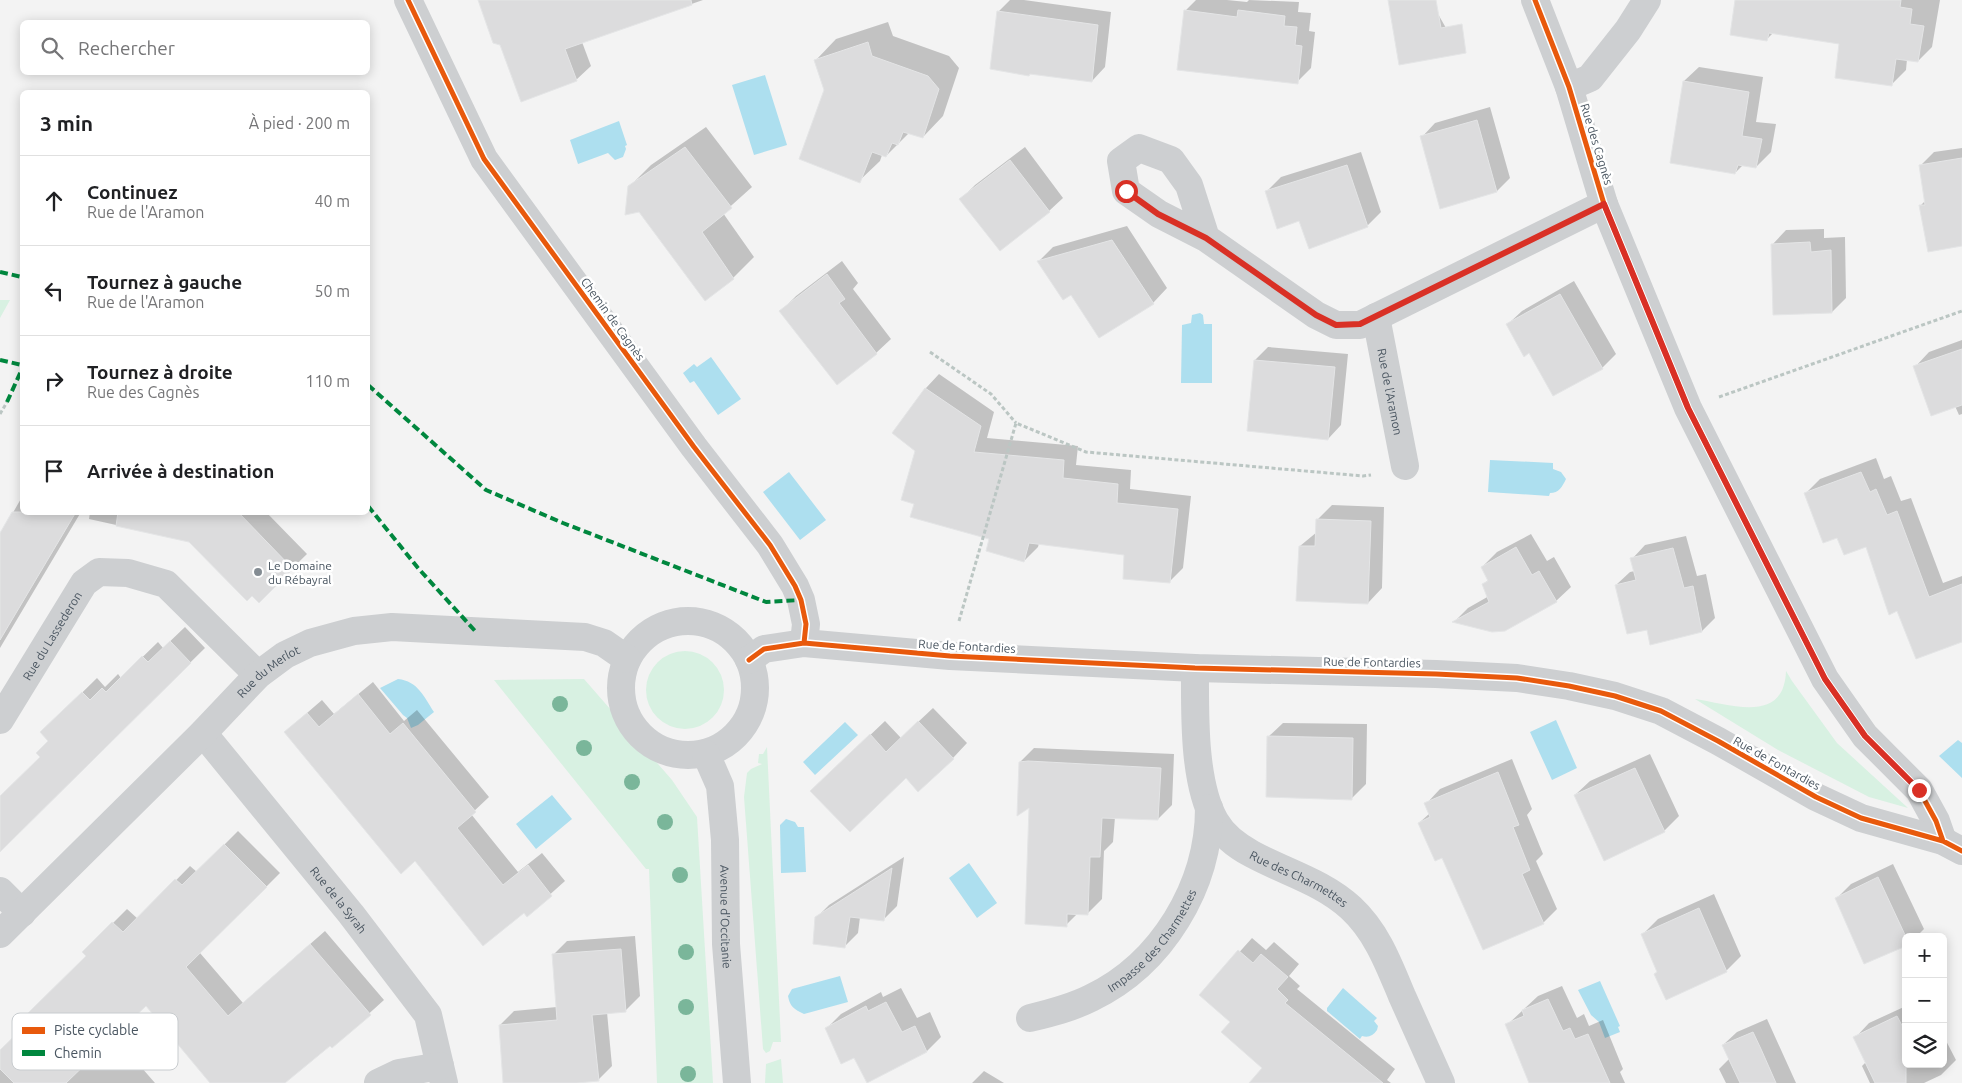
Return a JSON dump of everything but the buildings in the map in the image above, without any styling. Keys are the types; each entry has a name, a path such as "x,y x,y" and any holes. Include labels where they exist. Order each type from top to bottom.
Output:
{"street":[{"name":"Chemin de Cagnès","path":"408,0 484,159 660,400 770,546 795,586 801,600 806,624 804,643"},
{"name":"Rue des Cagnès","path":"1535,0 1569,87 1604,204 1688,408 1825,679 1865,736 1919,790 1952,846"},
{"path":"1569,87 1590,78 1628,30 1647,0"},
{"path":"1206,238 1316,315 1336,325 1360,324 1604,204"},
{"name":"Rue de l'Aramon","path":"1376,317 1405,466"},
{"name":"Rue du Lassederon","path":"0,720 84,583 99,572 128,573 166,584 258,675"},
{"path":"677,622 698,622 719,629 736,642 749,660 754,682 753,705 744,726 727,743 706,754 684,756 663,751 644,740 630,723 622,703 621,681 627,660 639,642 656,629 677,622"},
{"name":"Rue du Merlot","path":"0,934 203,733 258,675 286,655 310,642 354,630 392,627 585,638 604,643 627,660"},
{"name":"Rue de Fontardies","path":"749,660 764,649 804,643 950,656 1195,668 1517,678 1569,686 1616,696 1661,711 1816,796 1861,818 1952,846"},
{"name":"Rue des Charmettes","path":"1195,668 1195,723 1199,766 1209,808 1216,822 1226,835 1239,846 1330,892 1352,909 1378,942 1441,1083"},
{"name":"Rue de la Syrah","path":"203,733 351,914 428,1015 442,1074"},
{"name":"Avenue d'Occitanie","path":"706,754 720,786 724,840 726,944 737,1083"},
{"name":"Impasse des Charmettes","path":"1030,1018 1062,1010 1092,998 1124,978 1154,951 1178,919 1197,880 1206,846 1209,808"},
{"path":"0,891 22,912"},
{"path":"378,1083 399,1073 442,1074"}],"path":[{"path":"1688,408 1962,311"},
{"path":"930,352 991,394 1016,423 1086,452 1364,476 1405,466"},
{"path":"0,414 7,402"},
{"path":"950,656 1016,423"}],"green space":[{"path":"0,300 10,300 0,318"},
{"path":"677,651 693,651 707,657 718,668 724,682 724,698 718,712 707,723 693,729 677,729 663,723 652,712 646,698 646,682 652,668 663,657"},
{"path":"1786,671 1837,743 1908,808 1869,797 1778,750 1695,699 1739,707 1766,705 1776,699 1783,688"},
{"path":"584,679 672,780 697,817 713,1083 657,1083 649,869 646,869 494,680"},
{"path":"767,747 781,1042 773,1042 770,1051 766,1053 763,1049 744,797 747,773 762,764 758,763 759,754 763,754"},
{"path":"781,1059 783,1083 765,1083 766,1064"}],"water":[{"path":"765,75 787,145 754,155 732,85"},
{"path":"619,121 627,145 625,146 626,149 623,157 615,160 608,153 578,164 570,140"},
{"path":"1200,313 1203,315 1204,324 1212,324 1212,383 1181,383 1182,325 1191,323 1192,315"},
{"path":"711,357 741,399 718,415 694,381 690,383 683,373 694,364 697,367"},
{"path":"1490,460 1553,463 1553,469 1561,472 1566,479 1560,489 1550,493 1549,496 1488,492"},
{"path":"789,472 826,520 800,540 763,492"},
{"path":"398,679 405,680 416,686 434,712 418,725 411,728 407,718 380,688"},
{"path":"1556,720 1577,768 1552,780 1530,732"},
{"path":"845,722 858,735 815,775 803,762"},
{"path":"1958,740 1962,743 1962,778 1939,756"},
{"path":"552,795 572,819 536,849 516,824"},
{"path":"786,819 795,822 798,827 804,827 806,872 781,873 780,825"},
{"path":"969,863 997,903 977,918 949,878"},
{"path":"840,976 848,1002 804,1014 791,1005 788,996 792,989"},
{"path":"1600,981 1620,1026 1618,1027 1620,1032 1605,1038 1599,1022 1591,1015 1578,990"},
{"path":"1343,988 1377,1018 1374,1021 1378,1026 1377,1030 1372,1035 1368,1037 1362,1036 1360,1039 1327,1011 1327,1008"}],"marked path":[{"path":"0,272 20,277"},
{"path":"0,360 20,365"},
{"path":"7,402 20,373"},
{"path":"370,387 486,490 563,523 766,602 801,600"},
{"path":"370,508 418,568 476,632"}],"cycle path":[{"path":"408,0 484,159 694,447 770,545 795,586 801,600 806,624 804,643"},
{"path":"1535,0 1569,87 1604,204 1688,408 1825,679 1865,736 1919,790 1936,821 1943,841"},
{"path":"749,660 764,649 804,643 950,656 1195,668 1517,678 1569,686 1615,696 1661,711 1816,797 1861,818 1943,841 1962,851"}],"place":[{"name":"Le Domaine du Rébayral","path":"258,572"}],"route":[{"path":"1126,191 1158,214 1206,238 1316,315 1336,325 1360,324 1604,204 1688,408 1825,679 1865,736 1919,790"}]}
